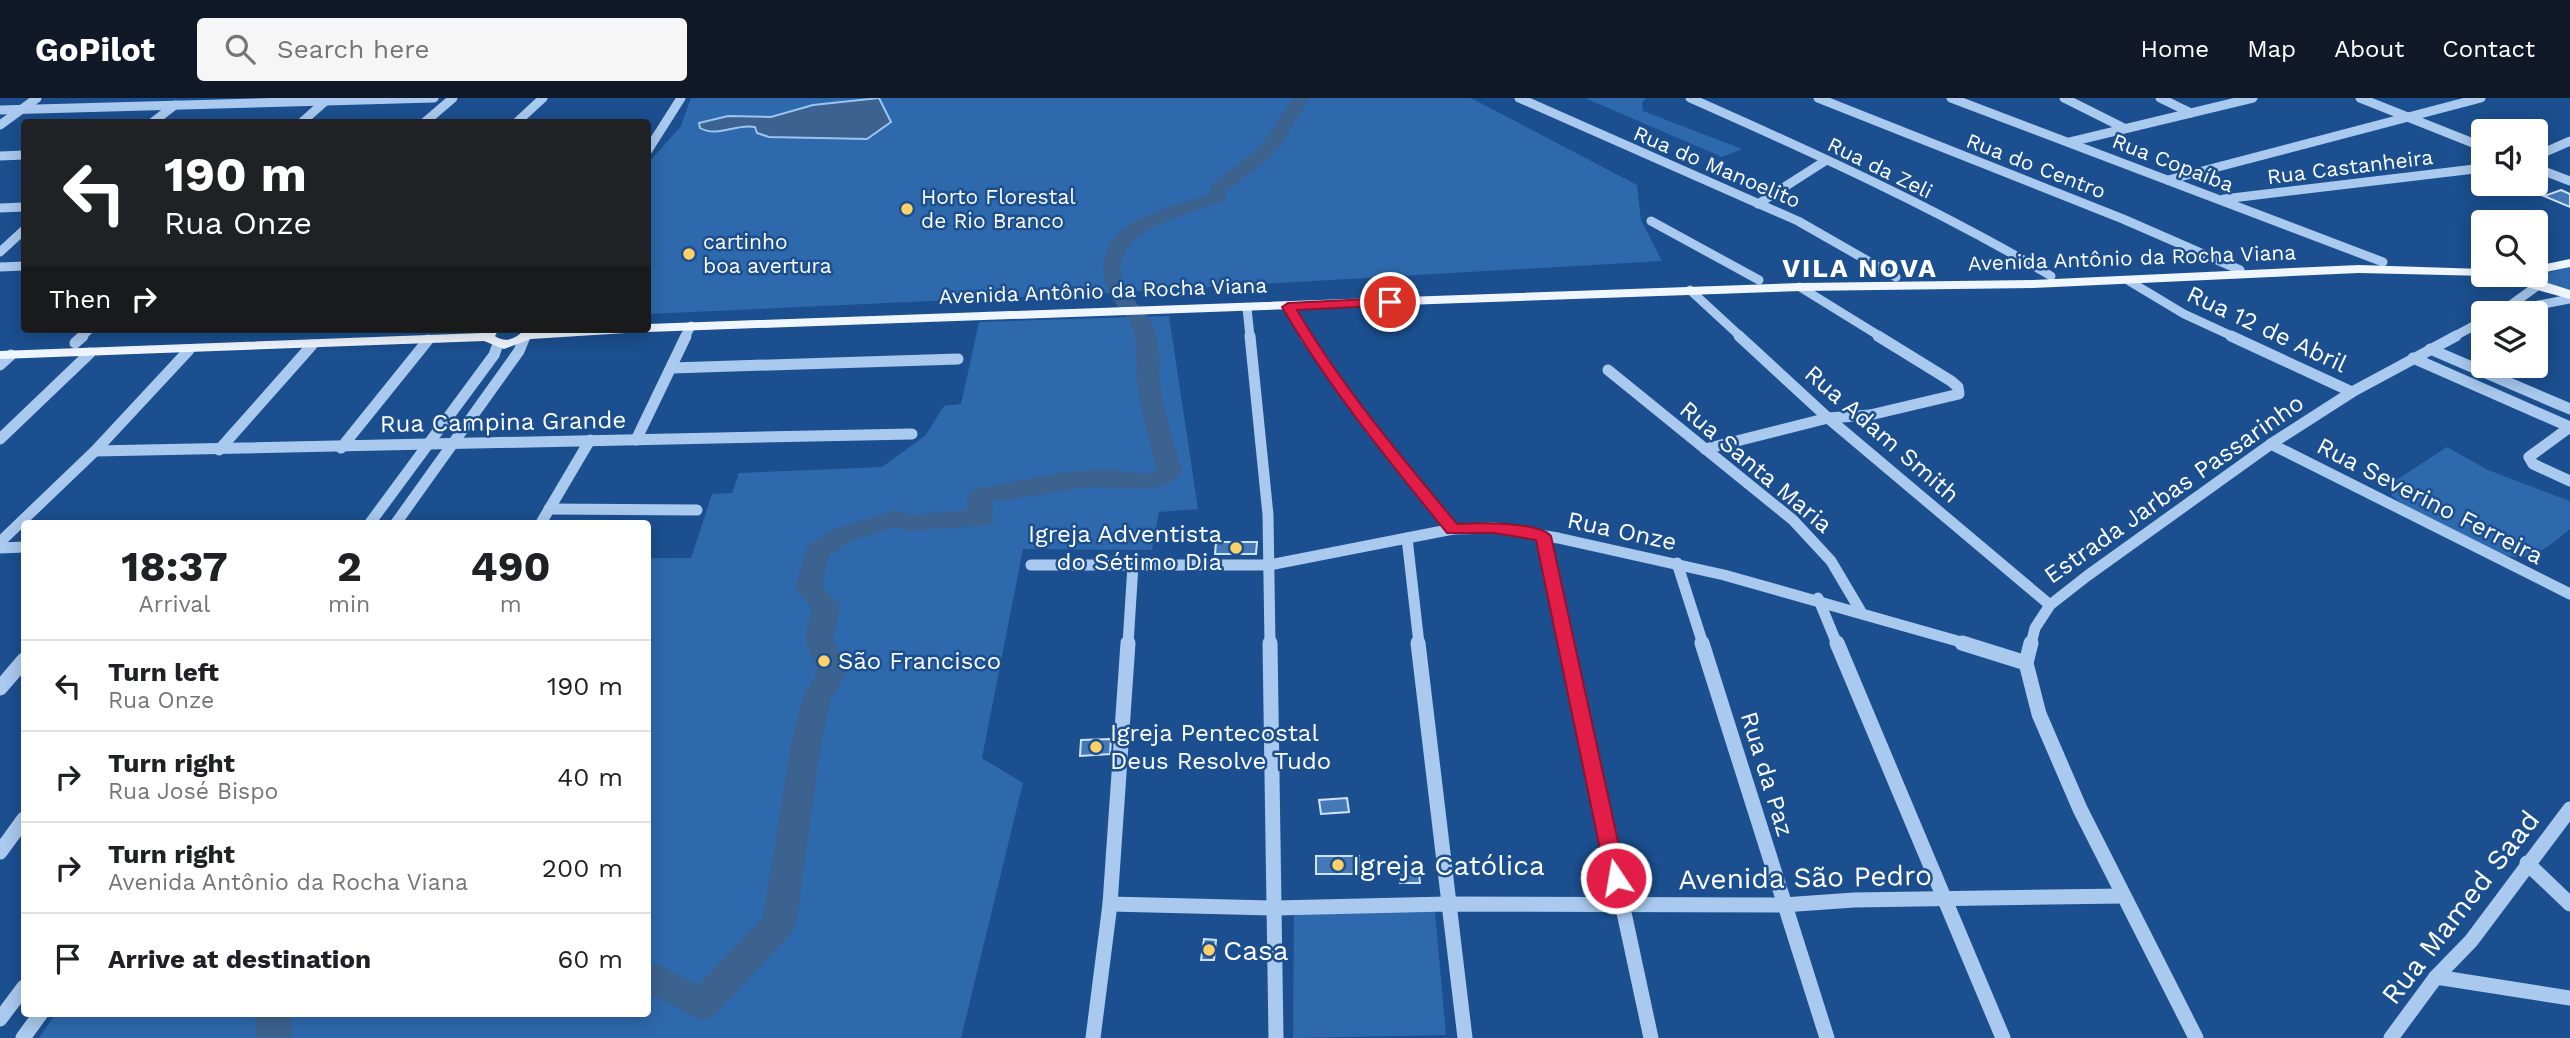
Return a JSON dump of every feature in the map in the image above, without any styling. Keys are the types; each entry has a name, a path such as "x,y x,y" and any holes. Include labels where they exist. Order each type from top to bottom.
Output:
{"main road":[{"name":"Avenida Antônio da Rocha Viana","path":"651,328 1143,308 1541,286 2051,276 2383,262 2471,263"},
{"path":"2548,263 2566,263"},
{"path":"2548,271 2566,263"},
{"name":"Avenida Antônio da Rocha Viana","path":"1143,308 1288,307 1690,290 2129,281 2359,269 2471,273"},
{"path":"2548,285 2570,297"},
{"name":"Avenida Antônio da Rocha Viana","path":"651,320 1046,312"},
{"path":"3,355 75,343 267,339 376,333"},
{"path":"3,355 189,351 548,333"}],"street":[{"path":"0,125 37,98"},
{"path":"157,119 183,98"},
{"path":"0,110 434,98"},
{"path":"428,119 453,98"},
{"path":"530,98 553,98"},
{"path":"520,119 543,98"},
{"path":"652,137 681,98"},
{"name":"Rua do Manoelito","path":"1519,98 1798,221 1896,277"},
{"name":"Rua da Zeli","path":"1690,98 2008,251 2051,276"},
{"name":"Rua do Centro","path":"1818,98 2123,219 2240,270"},
{"name":"Rua Copaíba","path":"1951,98 2383,262"},
{"path":"2064,98 2124,128"},
{"path":"2160,98 2191,113"},
{"path":"2070,142 2253,98"},
{"path":"2360,98 2471,142"},
{"path":"2168,180 2481,98"},
{"path":"305,119 328,99"},
{"path":"2548,151 2570,141"},
{"path":"0,156 21,155"},
{"path":"1758,204 1825,161"},
{"name":"Rua Castanheira","path":"2220,200 2471,169"},
{"path":"2548,172 2570,181"},
{"path":"0,208 21,207"},
{"path":"1651,221 1759,280"},
{"path":"0,252 21,233"},
{"path":"0,267 21,266"},
{"name":"Rua 12 de Abril","path":"2129,281 2184,314 2352,392"},
{"path":"1705,449 1828,418 1903,409 1951,397 1961,391 1951,381 1800,287"},
{"path":"2511,301 2525,287"},
{"name":"Rua Adam Smith","path":"1690,290 1828,418 2050,605"},
{"path":"2548,302 2570,297"},
{"path":"1288,307 1311,345 1373,432 1453,529"},
{"path":"1247,308 1268,515 1276,1038"},
{"path":"636,440 691,326"},
{"name":"Estrada Jarbas Passarinho","path":"2196,1038 2080,809 2039,714 2026,663 2035,628 2050,605 2271,444 2352,392 2471,327"},
{"path":"75,343 86,333"},
{"path":"398,520 519,351 528,334"},
{"path":"372,520 494,355 492,337"},
{"path":"341,448 428,340"},
{"path":"219,450 312,345"},
{"path":"2430,349 2570,408"},
{"path":"25,520 189,351"},
{"path":"0,439 90,353"},
{"path":"2413,358 2570,427"},
{"path":"672,368 958,359"},
{"name":"Rua Santa Maria","path":"1608,370 1806,532 1835,565 1860,610"},
{"path":"2570,427 2529,457 2533,464 2570,481"},
{"name":"Rua Campina Grande","path":"95,451 341,448 912,434"},
{"path":"543,520 590,440"},
{"name":"Rua Severino Ferreira","path":"2271,444 2570,594"},
{"path":"549,509 697,510"},
{"path":"0,545 21,524"},
{"name":"Rua Onze","path":"1031,565 1269,565 1453,529 1499,528 1677,563 1818,598 2026,663"},
{"path":"1543,536 1651,1038"},
{"path":"1407,538 1447,904 1465,1038"},
{"path":"0,545 21,547"},
{"name":"Rua da Paz","path":"1677,563 1827,1038"},
{"path":"1093,1038 1110,904 1133,565"},
{"path":"1818,598 1948,901 2003,1038"},
{"path":"0,688 21,664"},
{"name":"Rua Mamed Saad","path":"2391,1038 2437,977 2472,941 2527,863 2570,809"},
{"path":"0,852 21,823"},
{"path":"2527,863 2570,904"},
{"name":"Avenida São Pedro","path":"1110,904 1275,908 1447,904 1783,905 1854,900 1948,901 2123,896"},
{"path":"2437,977 2570,998"},
{"path":"0,1019 21,991"},
{"path":"23,1038 37,1017"}],"shaded area":[{"path":"691,98 1471,98 1637,185 1641,220 1662,261 1106,293 651,314 651,160 681,126"},
{"path":"879,98 891,122 867,139 769,137 757,133 755,127 748,126 714,132 700,128 699,123 728,116 771,117 813,105"},
{"path":"1585,98 1646,98 1642,103 1643,111 1742,149 1722,157"},
{"path":"2570,266 2570,292 2548,284 2548,273"},
{"name":"São Francisco","path":"1169,316 1198,509 1159,512 1152,550 1023,549 982,758 1023,783 961,1038 39,1038 53,1017 651,1017 651,558 691,558 712,494 732,493 739,473 882,467 925,436 944,406 961,404 979,322"},
{"path":"2447,447 2488,470 2570,501 2570,529 2534,554 2519,557 2506,555 2453,534 2392,496 2390,484"},
{"path":"1294,910 1435,911 1446,1035 1293,1038"}],"building":[{"path":"2561,190 2570,194 2570,207 2544,196"},
{"name":"Igreja Adventista do Sétimo Dia","path":"1216,542 1257,542 1256,554 1215,554"},
{"name":"Igreja Pentecostal Deus Resolve Tudo","path":"1111,739 1110,754 1080,756 1081,740"},
{"path":"1347,798 1349,812 1321,814 1319,800"},
{"name":"Igreja Católica","path":"1316,856 1359,856 1359,874 1316,874"},
{"path":"1399,871 1419,872 1420,883 1400,883"},
{"name":"Casa","path":"1204,939 1216,940 1214,960 1201,960"}],"waterway":[{"path":"651,981 658,980 702,1005 779,924 806,744 817,696 833,673 819,639 826,606 808,588 814,571 816,552 841,536 895,518 910,523 954,518 980,519 980,496 1088,479 1113,478 1151,482 1170,473 1149,389 1145,333 1137,314 1118,292 1111,266 1116,249 1138,225 1218,197 1218,189 1258,160 1276,140 1301,98"},
{"path":"274,1017 274,1038"}],"place":[{"name":"Horto Florestal de Rio Branco","path":"907,209"},
{"name":"cartinho boa avertura","path":"689,254"},
{"name":"Igreja Adventista do Sétimo Dia","path":"1236,548"},
{"name":"São Francisco","path":"824,661"},
{"name":"Igreja Pentecostal Deus Resolve Tudo","path":"1096,747"},
{"name":"Igreja Católica","path":"1338,865"},
{"name":"Casa","path":"1209,950"}],"district":[{"name":"VILA NOVA","path":"1860,268"}],"route":[{"path":"1390,302 1288,307 1311,345 1373,432 1453,529 1509,529 1543,536 1616,878"}]}
